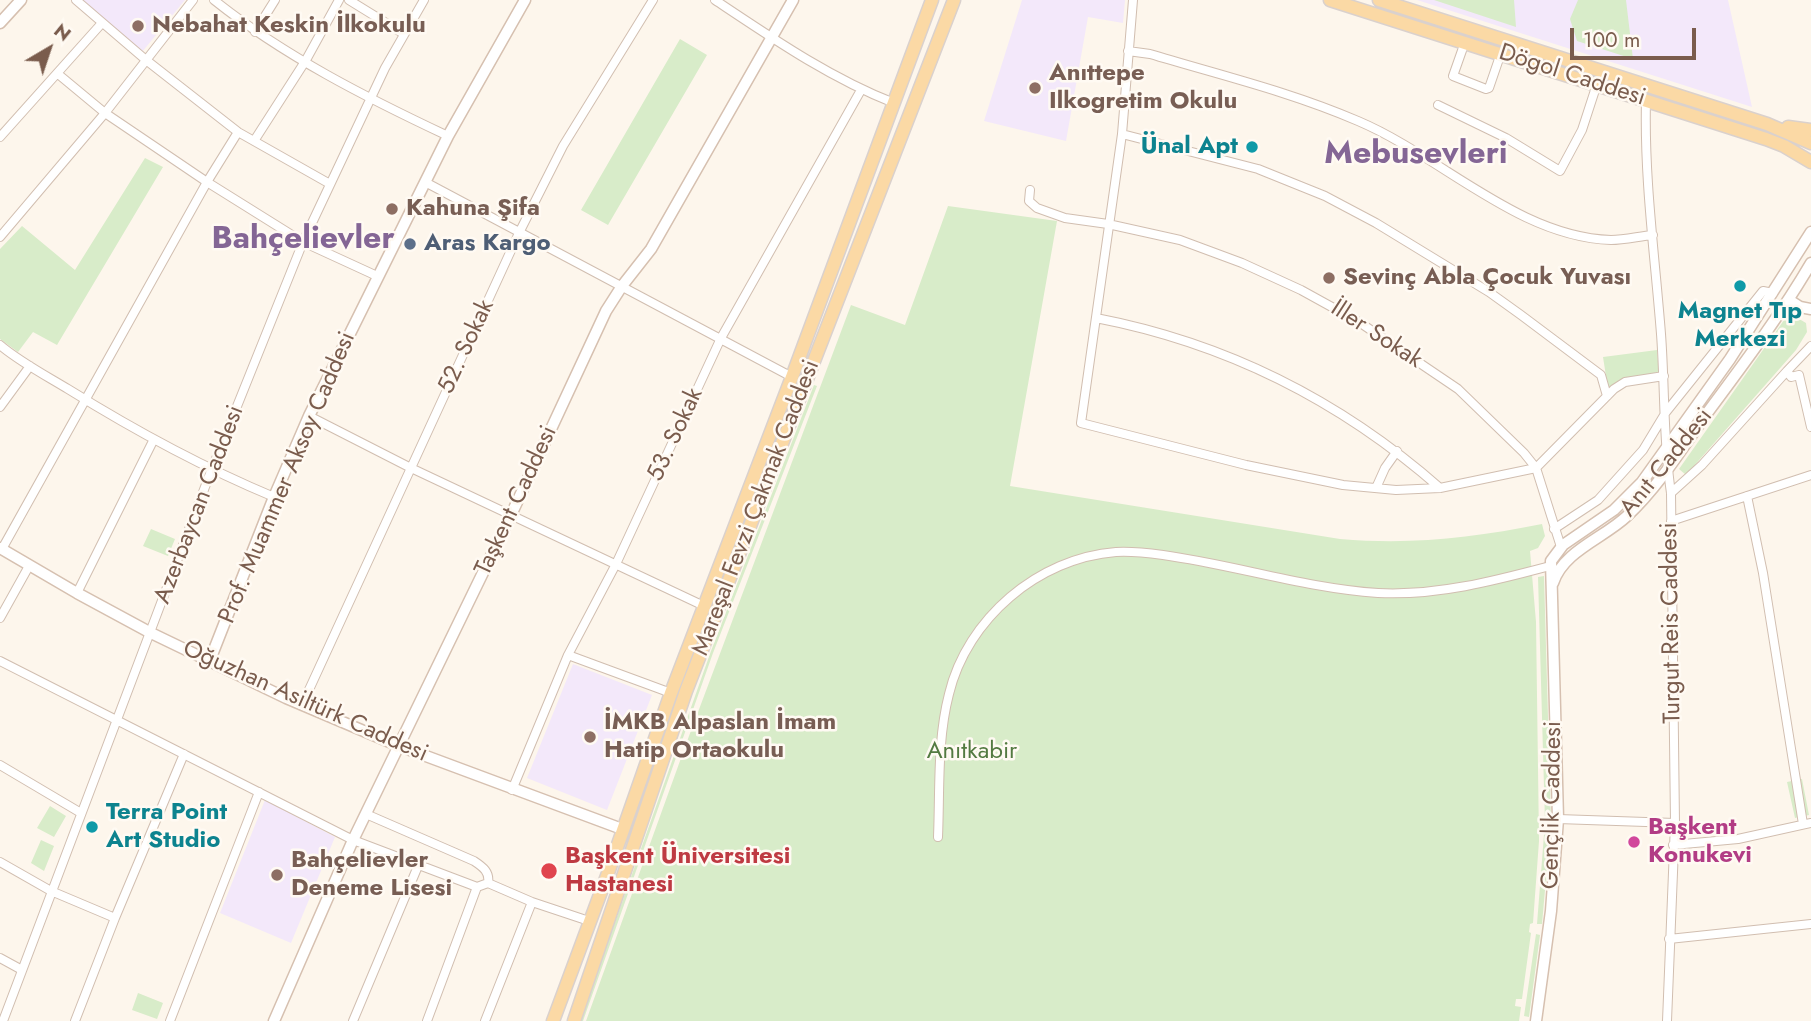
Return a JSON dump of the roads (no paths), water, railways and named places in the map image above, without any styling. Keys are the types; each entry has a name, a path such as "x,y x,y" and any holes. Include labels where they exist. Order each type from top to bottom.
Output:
{"main road":[{"path":"0,23 22,0"},
{"name":"Prof. Muammer Aksoy Caddesi","path":"210,660 309,416 448,136 525,0"},
{"name":"Taşkent Caddesi","path":"274,1021 366,814 511,515 606,311 651,249 793,0"},
{"name":"Mareşal Fevzi Çakmak Caddesi","path":"553,1021 671,693 932,0"},
{"name":"Mareşal Fevzi Çakmak Caddesi","path":"574,1021 686,691 954,0"},
{"name":"Dögol Caddesi","path":"1329,0 1766,139 1811,162"},
{"name":"Dögol Caddesi","path":"1379,0 1767,124 1811,143"},
{"path":"1767,124 1811,130"},
{"name":"Anıt Caddesi","path":"1550,566 1561,547 1614,510 1642,482 1667,450 1811,233"},
{"name":"Anıt Caddesi","path":"1551,589 1558,570 1566,561 1625,518 1667,468 1789,300 1811,263"},
{"path":"1789,300 1800,307 1811,309"},
{"name":"Oğuzhan Asiltürk Caddesi","path":"1,548 151,633 302,705 399,747 622,830"},
{"path":"1551,589 1550,566 1566,561"},
{"name":"Gençlik Caddesi","path":"1536,1021 1551,911 1558,819 1551,589"}],"street":[{"path":"76,0 146,60 238,132 330,184"},
{"path":"0,237 105,113 193,0"},
{"path":"214,0 255,32 370,99 448,136"},
{"path":"255,32 275,0"},
{"path":"254,141 306,60 339,0"},
{"path":"349,0 404,34"},
{"name":"Azerbaycan Caddesi","path":"3,1021 211,471 303,242 370,99 424,0"},
{"name":"52. Sokak","path":"302,705 519,233 563,146 653,0"},
{"path":"715,0 771,37 861,90 894,103"},
{"path":"1133,0 1122,134 1081,423 1246,466 1343,485 1440,488 1536,468 1606,396 1625,382 1664,376"},
{"path":"0,137 103,23"},
{"path":"1465,42 1453,76 1486,89 1489,88 1501,53"},
{"path":"1128,51 1150,54 1291,96 1359,121 1539,223 1569,233 1612,240 1653,234"},
{"path":"58,74 105,113 207,182 303,242 377,276"},
{"path":"1438,106 1506,138 1560,171 1582,130 1597,85"},
{"name":"53. Sokak","path":"512,790 568,655 616,564 721,338 861,90"},
{"name":"Turgut Reis Caddesi","path":"1646,100 1645,131 1664,376 1667,468 1671,494 1675,823 1667,1021"},
{"path":"1,548 207,182 238,132"},
{"path":"1122,134 1258,169 1325,196 1376,223 1489,292 1521,315 1601,376 1606,396"},
{"path":"425,182 792,377"},
{"name":"İller Sokak","path":"1030,190 1029,201 1037,208 1065,218 1108,223 1180,240 1242,263 1332,306 1458,389 1536,468 1561,547"},
{"path":"1554,528 1598,500 1643,450 1666,412 1763,291 1773,293"},
{"path":"1096,318 1164,333 1222,354 1329,406 1397,451 1440,488"},
{"path":"0,345 84,400 153,439 211,471 274,497"},
{"path":"1671,494 1702,465 1811,346"},
{"path":"0,407 30,366"},
{"path":"1787,371 1791,377 1799,374 1811,427"},
{"path":"309,416 411,468 704,606"},
{"path":"77,593 153,439"},
{"path":"1376,488 1397,451"},
{"path":"1671,521 1811,475"},
{"path":"1673,845 1738,839 1807,823 1747,496"},
{"path":"938,837 943,722 948,695 960,661 978,631 996,610 1032,581 1065,565 1105,553 1146,553 1348,590 1400,594 1451,589 1550,566"},
{"path":"0,618 29,566"},
{"path":"568,655 671,693"},
{"path":"0,661 354,840 477,887 488,883 532,902 589,921"},
{"path":"75,1021 184,754"},
{"path":"0,765 81,813"},
{"path":"170,1021 259,792"},
{"path":"366,814 474,861 485,869 489,877 488,883"},
{"path":"1558,819 1675,823"},
{"path":"0,862 51,891 115,918"},
{"path":"353,1021 418,866"},
{"path":"426,1021 477,887"},
{"path":"485,1021 532,902"},
{"path":"1669,939 1811,924"},
{"path":"0,958 22,971"}],"place":[{"name":"Nebahat Keskin İlkokulu","path":"138,26"},
{"name":"Anıttepe Ilkogretim Okulu","path":"1035,88"},
{"name":"Ünal Apt","path":"1252,147"},
{"name":"Kahuna Şifa","path":"392,209"},
{"name":"Aras Kargo","path":"410,244"},
{"name":"Sevinç Abla Çocuk Yuvası","path":"1329,278"},
{"name":"Magnet Tıp Merkezi","path":"1740,286"},
{"name":"İMKB Alpaslan İmam Hatip Ortaokulu","path":"590,737"},
{"name":"Terra Point Art Studio","path":"92,827"},
{"name":"Başkent Konukevi","path":"1634,842"},
{"name":"Başkent Üniversitesi Hastanesi","path":"549,871"},
{"name":"Bahçelievler Deneme Lisesi","path":"277,875"}],"district":[{"name":"Mebusevleri","path":"1416,155"},
{"name":"Bahçelievler","path":"303,240"}],"park label":[{"name":"Anıtkabir","path":"972,752"}]}
